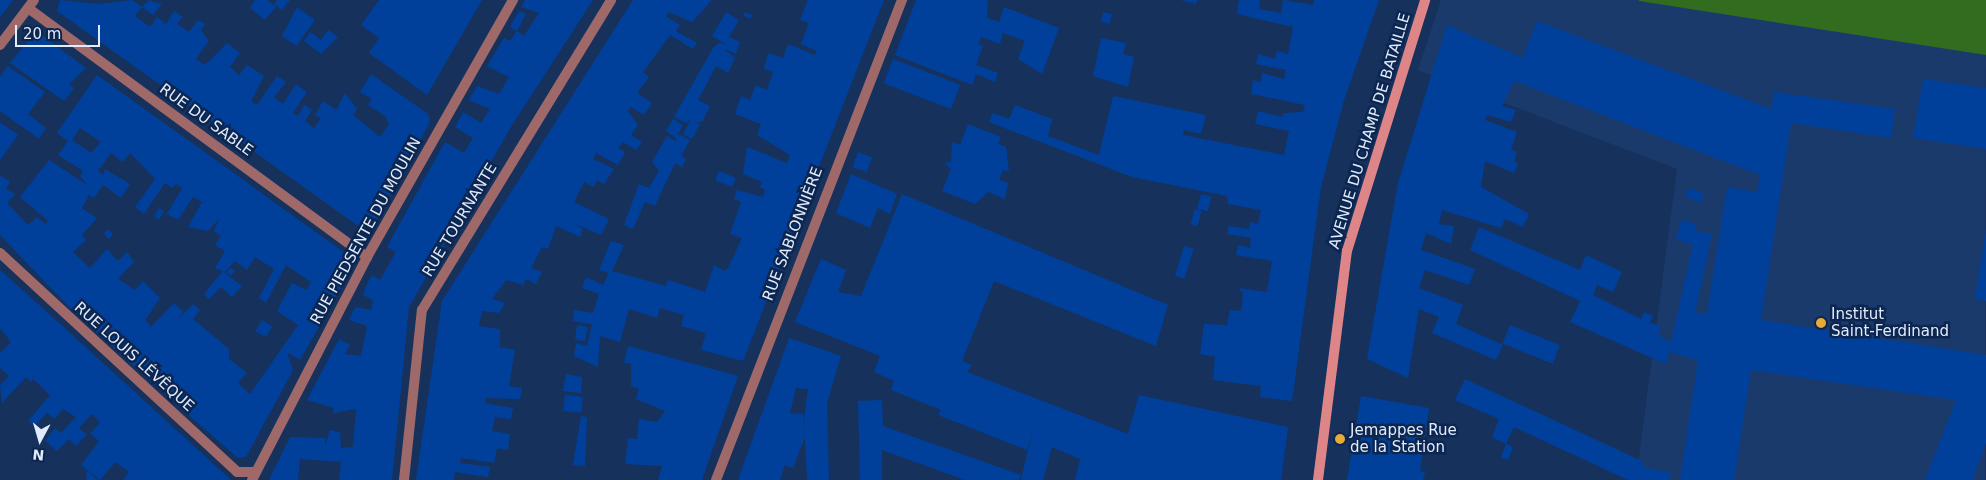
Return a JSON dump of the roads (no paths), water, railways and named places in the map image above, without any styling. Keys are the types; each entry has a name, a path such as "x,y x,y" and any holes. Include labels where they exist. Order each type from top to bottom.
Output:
{"street":[{"name":"RUE PIEDSENTE DU MOULIN","path":"252,476 367,257 513,0"},
{"name":"RUE TOURNANTE","path":"404,480 422,310 611,0"},
{"name":"RUE SABLONNIÈRE","path":"716,480 902,0"},
{"name":"AVENUE DU CHAMP DE BATAILLE","path":"1318,480 1347,251 1426,0"},
{"name":"RUE DU SABLE","path":"31,4 367,257"},
{"path":"0,45 31,4"},
{"name":"RUE LOUIS LÉVÊQUE","path":"0,253 237,472 252,476"}],"place":[{"name":"Institut Saint-Ferdinand","path":"1821,323"},
{"name":"Jemappes Rue de la Station","path":"1340,439"}]}
